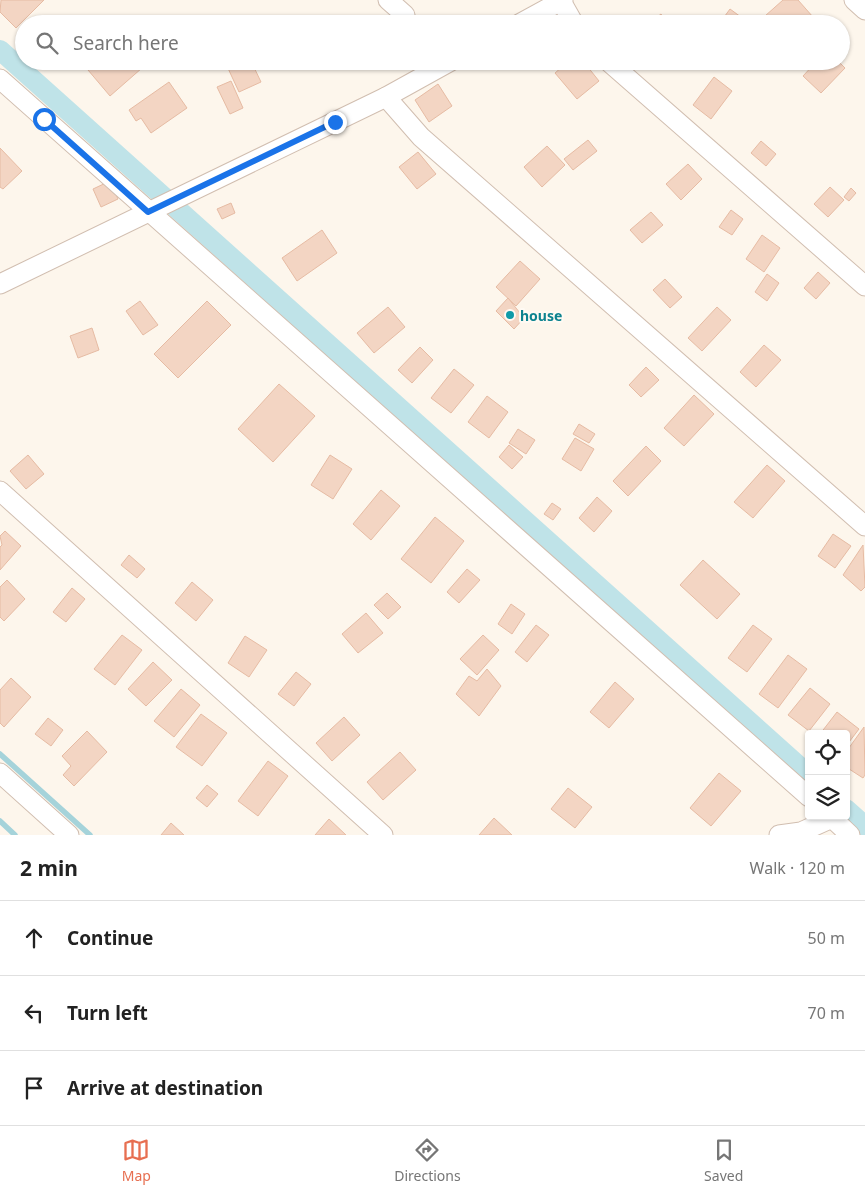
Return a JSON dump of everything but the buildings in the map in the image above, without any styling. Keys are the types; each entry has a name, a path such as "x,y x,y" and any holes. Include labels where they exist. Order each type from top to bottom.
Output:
{"street":[{"path":"388,0 404,15"},
{"path":"536,15 562,0 570,15"},
{"path":"854,0 865,10"},
{"path":"0,284 386,97 435,70"},
{"path":"618,70 865,286"},
{"path":"0,80 805,793"},
{"path":"386,97 421,137 865,526"},
{"path":"0,491 383,835"},
{"path":"0,774 69,835"},
{"path":"779,835 801,832 825,820"},
{"path":"834,820 850,835"}],"waterway":[{"path":"0,50 15,63"},
{"path":"22,70 805,771"},
{"path":"0,754 90,835"},
{"path":"850,813 865,826"},
{"path":"0,821 15,835"}],"place":[{"name":"house","path":"510,315"}],"route":[{"path":"44,119 148,212 335,122"}]}
